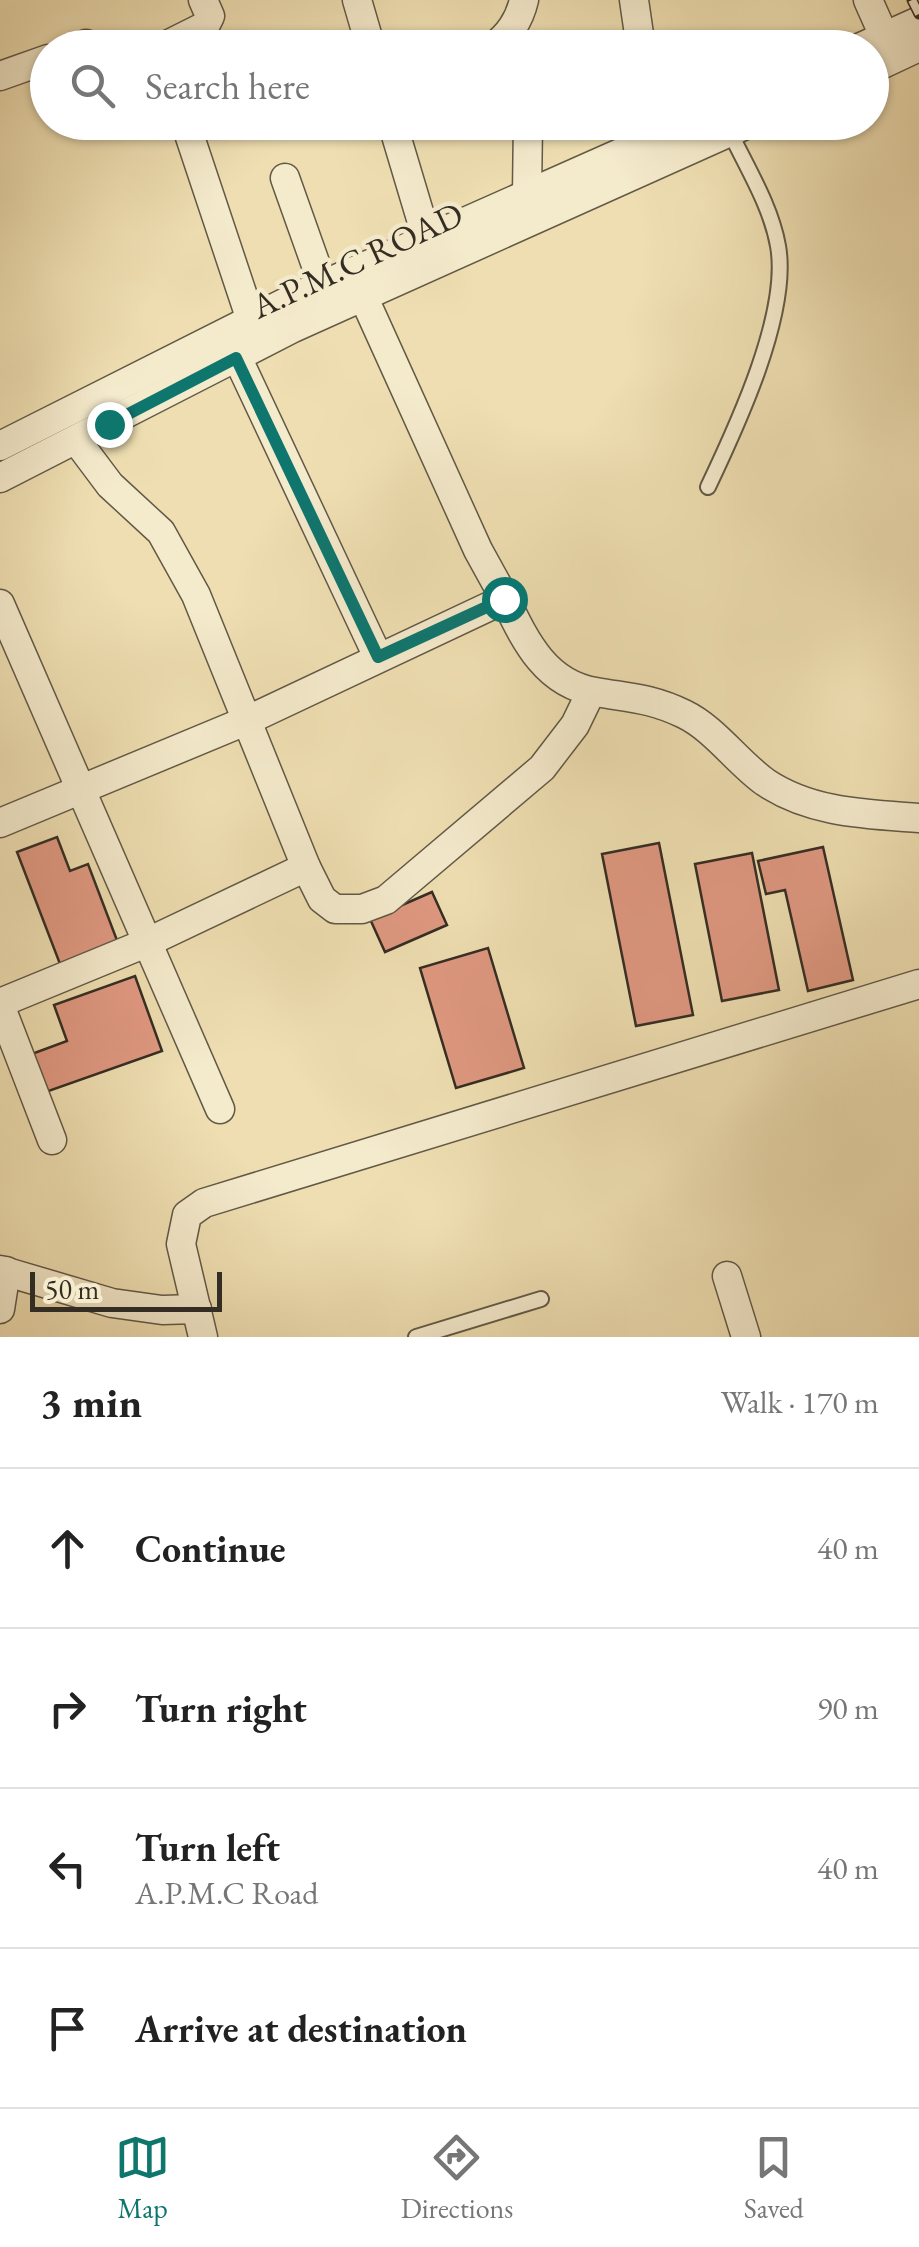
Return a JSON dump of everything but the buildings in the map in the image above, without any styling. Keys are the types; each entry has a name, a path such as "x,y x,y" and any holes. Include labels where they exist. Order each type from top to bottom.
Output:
{"street":[{"path":"197,30 205,26 210,16 203,0"},
{"path":"357,0 366,30"},
{"path":"512,30 524,0"},
{"path":"634,0 638,30"},
{"path":"868,0 870,30"},
{"path":"889,34 919,21"},
{"path":"889,60 919,47"},
{"path":"0,76 30,65"},
{"path":"191,140 251,320"},
{"path":"397,140 426,239"},
{"path":"400,152 407,140"},
{"path":"528,140 528,194"},
{"name":"A.P.M.C ROAD","path":"0,446 323,285 528,194 633,140"},
{"name":"A.P.M.C ROAD","path":"0,478 363,296 712,140"},
{"path":"286,178 323,285"},
{"path":"363,296 478,550 529,649 548,670 591,692 643,697 688,716 766,783 832,812 919,818"},
{"path":"236,358 378,657"},
{"path":"78,440 110,485 161,532 196,594 306,867 322,899 335,909 362,909 386,900 542,768 575,725 591,692"},
{"path":"0,822 248,720 504,599"},
{"path":"0,604 220,1109"},
{"path":"52,1140 0,1004 146,942 306,867"},
{"path":"200,1323 182,1244 186,1214 204,1203 919,984"},
{"path":"0,1309 3,1270 112,1303 162,1310 200,1323"},
{"path":"727,1276 746,1337"}],"lane":[{"path":"708,488 761,358 775,313 780,278 778,247 745,140"},
{"path":"416,1337 541,1298"}],"railway":[{"path":"912,0 919,14"}],"route":[{"path":"109,424 236,358 378,657 504,599"}]}
